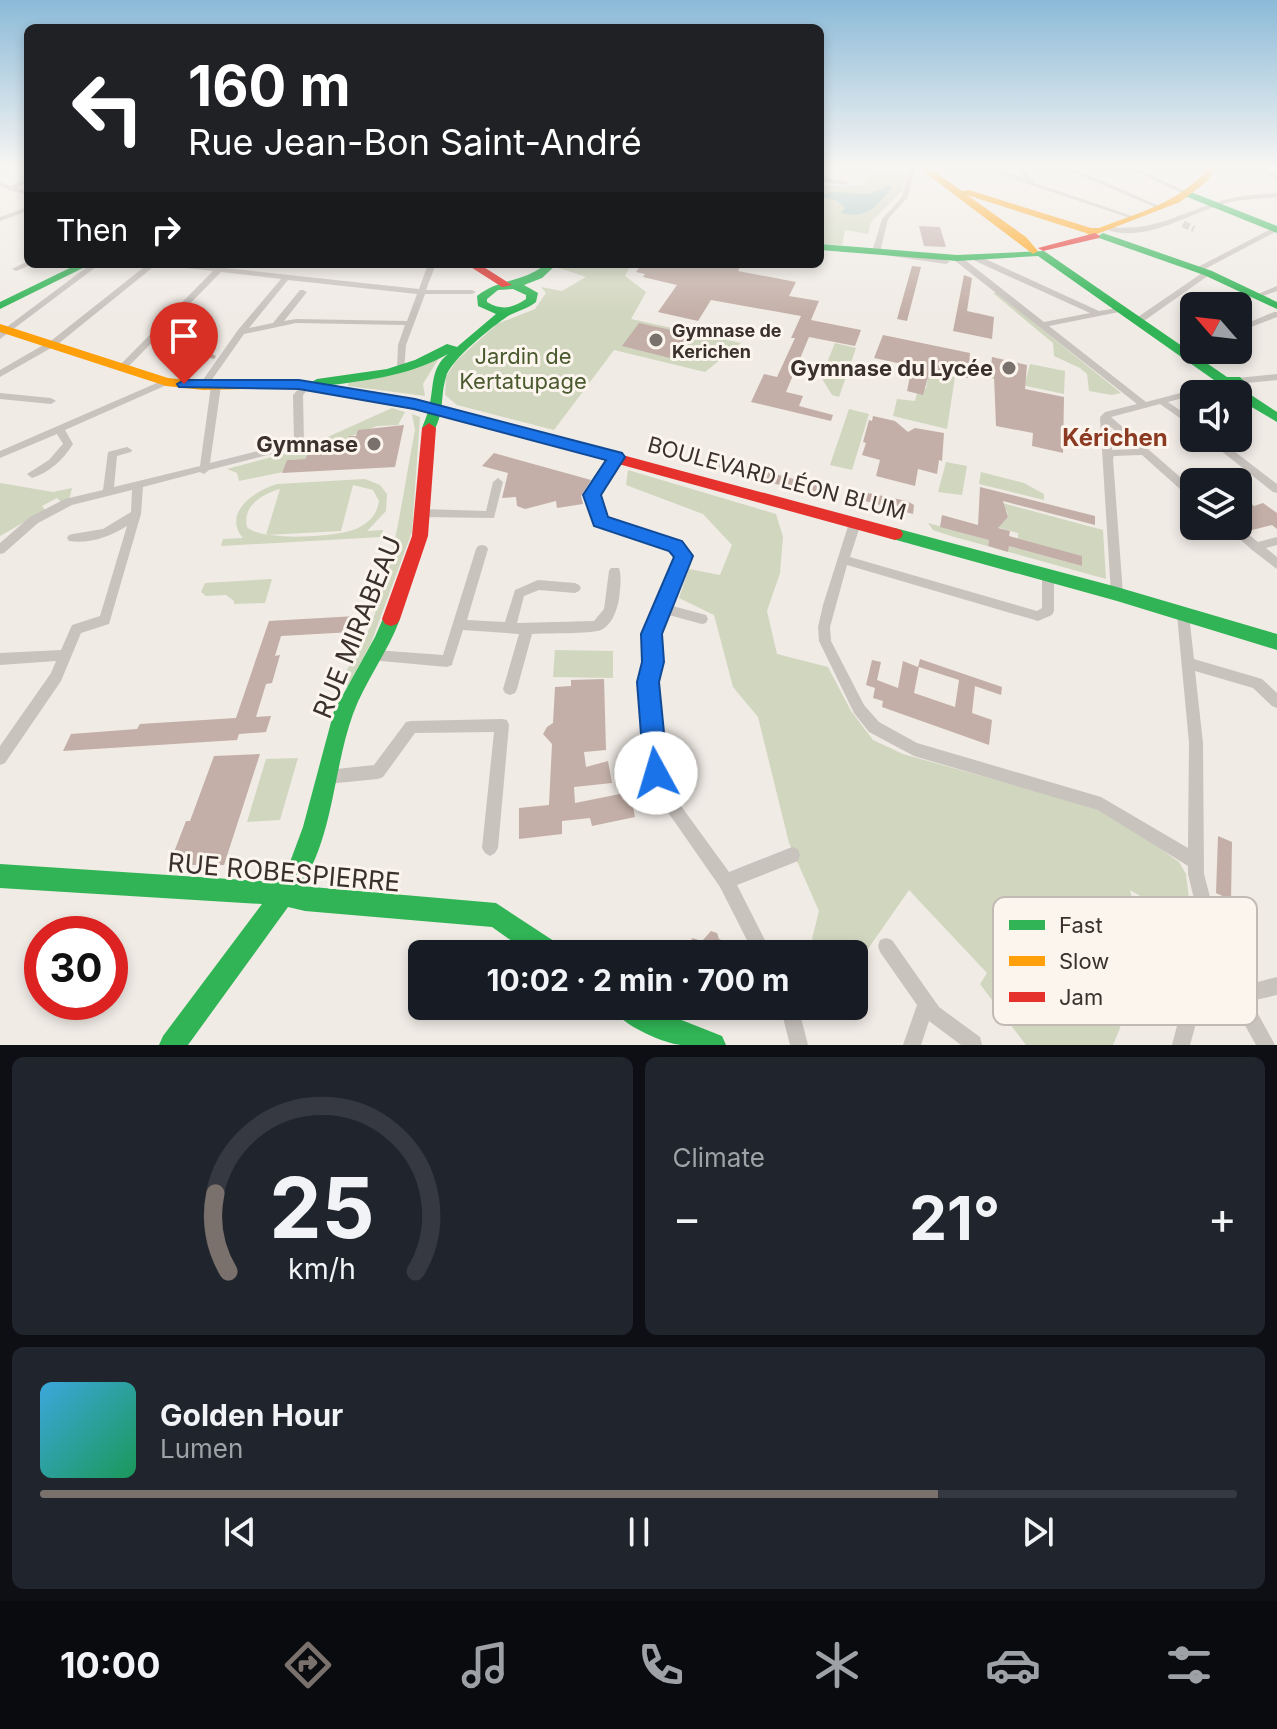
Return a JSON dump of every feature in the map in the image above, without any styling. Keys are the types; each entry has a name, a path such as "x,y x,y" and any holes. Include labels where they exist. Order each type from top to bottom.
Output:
{"main road":[{"path":"993,217 1138,321 1180,345"},
{"path":"1045,217 1098,232 1203,271 1277,306"},
{"path":"824,247 949,261 1034,247 1134,223 1144,217"},
{"path":"1243,217 1276,230"},
{"path":"41,286 72,268"},
{"path":"0,306 78,268"},
{"path":"472,268 485,285 479,292 480,301 488,310 506,312"},
{"path":"480,268 522,284"},
{"path":"479,292 522,284 546,268"},
{"name":"RUE MIRABEAU","path":"172,1045 284,894 299,869 344,711 383,640 420,536 429,424 437,405 439,377 446,362 506,312 530,304 533,297 522,284"},
{"path":"3,332 166,382 306,386 401,369 443,354 486,317 488,310"},
{"path":"434,409 431,389 443,354"},
{"path":"1206,364 1225,380"},
{"name":"BOULEVARD LÉON BLUM","path":"306,386 434,409 617,457 1117,594 1277,642"},
{"path":"1252,400 1277,418"},
{"name":"RUE ROBESPIERRE","path":"0,876 284,894 305,899 496,915 531,940"},
{"path":"649,1020 713,1045"}],"street":[{"path":"880,252 887,217"},
{"path":"1118,217 1134,223 1180,223 1192,217"},
{"path":"1138,321 1203,271 1276,230"},
{"path":"976,258 1096,313"},
{"path":"949,261 1043,325 1144,405"},
{"path":"16,269 24,265"},
{"path":"3,332 91,268"},
{"path":"0,374 50,345 148,268"},
{"path":"122,368 221,268"},
{"path":"228,268 422,292 479,292"},
{"path":"401,369 402,345 431,268"},
{"path":"204,470 210,381 241,332 286,277"},
{"path":"41,286 65,287"},
{"path":"1257,296 1277,288"},
{"path":"276,325 303,292"},
{"path":"1043,325 1121,309"},
{"path":"1252,324 1277,314"},
{"path":"241,332 296,321 409,323"},
{"path":"1252,381 1277,377"},
{"path":"0,455 61,431 166,382"},
{"path":"0,550 34,520 69,502 299,444 298,395 306,386"},
{"path":"0,396 51,401"},
{"path":"1105,417 1180,397"},
{"path":"1163,402 1180,415"},
{"path":"1105,417 1180,483"},
{"path":"1105,417 1117,594"},
{"path":"32,474 64,450 68,444 61,431"},
{"path":"108,491 112,454 127,450"},
{"path":"1107,461 1111,453 1142,452"},
{"path":"1228,452 1277,489"},
{"path":"617,457 592,495 601,521 676,546 684,556 651,634 653,662 648,682 656,773"},
{"path":"423,513 490,515 498,482"},
{"path":"0,758 56,677 76,629 105,620 136,513 138,485"},
{"path":"73,538 101,536 136,513"},
{"path":"855,523 829,605 824,627 825,641 859,709 874,727 894,741 1101,804 1195,861"},
{"path":"1248,540 1277,564"},
{"path":"1256,547 1277,541"},
{"path":"375,656 447,661 482,549"},
{"path":"845,560 1038,616 1048,611 1048,575"},
{"path":"459,625 527,629 597,626 611,614 615,571"},
{"path":"510,628 519,593 538,585 575,588"},
{"path":"661,608 702,619"},
{"path":"1183,615 1198,805 1195,861 1202,897"},
{"path":"510,689 527,629"},
{"path":"0,659 66,655"},
{"path":"1189,663 1257,683 1277,702"},
{"path":"327,777 378,772 411,727 502,725 490,848"},
{"path":"663,793 726,881 756,940"},
{"path":"726,881 792,855"},
{"path":"886,946 926,1004 944,1023 973,1044"},
{"path":"1257,991 1277,986"},
{"path":"912,1045 926,1004"},
{"path":"793,1020 799,1045"},
{"path":"1181,1045 1187,1025"},
{"path":"1253,1025 1262,1043"}],"green space":[{"path":"824,217 876,217 871,222 868,234 845,230 842,245 824,244"},
{"name":"Jardin de Kertatupage","path":"559,268 629,268 625,276 646,292 631,319 741,343 705,372 614,350 554,430 457,405 445,395 446,377 456,361 497,324 535,309 546,293 541,287 562,291 586,277"},
{"path":"993,293 997,293 1121,393 1112,395 1089,391 1087,374 1054,356 1053,343"},
{"path":"835,343 856,348 839,397 832,395 821,377"},
{"path":"439,358 423,384 425,396 348,386 348,381"},
{"path":"1030,364 1065,371 1064,394 989,378 1025,383"},
{"path":"929,372 955,377 947,429 893,416 897,399 915,401 917,393 926,388"},
{"path":"392,408 405,412 398,425 377,426 349,437 344,451 308,453 305,459 287,460 283,472 239,481 237,473 227,469 301,449"},
{"path":"849,409 869,414 852,470 830,465"},
{"path":"412,414 420,417 412,532 371,643 348,686 341,684 341,677 357,654 370,626 390,560 415,430"},
{"path":"946,462 967,466 962,495 938,492"},
{"path":"628,470 776,514 783,537 780,573 767,611 777,654 828,667 851,711 873,740 903,754 1107,811 1179,862 1186,874 1189,897 1142,897 1130,890 1132,897 993,897 993,1001 980,984 987,973 909,890 868,949 868,940 813,940 819,911 789,843 758,717 733,687 714,615 679,598 689,569 720,575 732,545 703,514 626,485"},
{"path":"981,472 1024,483 1044,494 1044,500 979,484"},
{"path":"365,479 380,485 387,494 386,511 367,531 383,530 381,537 221,546 223,539 243,538 236,520 244,504 259,492 277,484","holes":["353,485 373,490 379,501 376,510 368,521 356,529 317,536 268,535 341,531","280,489 266,534 247,527 250,507 260,498"]},
{"path":"0,483 53,492 72,488 69,500 61,502 57,498 42,506 45,510 0,536"},
{"path":"995,501 1103,530 1106,579 951,536 933,530 928,523 989,540 988,546 1008,551 1009,546 1082,566 1081,556 1018,539 1018,533 993,526 993,521 1002,523 1008,517 1007,511"},
{"path":"272,579 265,603 234,604 226,595 206,596 201,592 205,583"},
{"path":"555,650 613,651 613,678 553,677"},
{"path":"298,758 280,820 247,822 266,759"},
{"path":"1011,1025 1121,1025 1113,1045 1026,1045"}],"building":[{"path":"919,226 940,227 946,247 924,246"},
{"path":"912,266 921,267 907,321 897,319"},
{"path":"639,268 740,268 738,271 796,282 789,296 819,301 811,320 861,330 855,346 809,337 786,392 803,396 799,406 833,415 831,421 751,402 764,374 777,377 795,338 791,338 801,316 711,300 698,321 658,312 677,285 643,277 645,274 636,272"},
{"path":"964,275 972,278 967,311 994,317 992,339 953,331"},
{"name":"Gymnase de Kerichen","path":"639,323 690,334 674,359 622,346"},
{"path":"883,335 970,353 968,378 930,370 923,395 907,391 912,366 874,358"},
{"path":"200,338 214,345 206,351 216,356 214,359 189,352"},
{"path":"992,357 1027,365 1025,389 1064,397 1063,453 1032,446 1033,433 996,426 994,376 990,376"},
{"path":"873,416 895,421 908,432 915,428 944,433 942,461 939,460 937,474 918,469 915,486 876,476 880,460 862,455 869,420 872,421"},
{"name":"Gymnase","path":"404,425 395,467 282,473 287,460 305,459 308,453 344,451 349,436 356,436 358,430"},
{"path":"494,453 591,480 581,496 583,504 557,508 556,501 525,509 517,506 516,497 502,498 508,473 482,466"},
{"path":"714,458 839,491 837,499 710,465"},
{"path":"980,487 1095,516 1095,525 1003,501 1008,517 998,528 1010,531 1009,536 1082,556 1082,566 1009,546 1008,552 988,546 989,540 940,527 942,515 978,525"},
{"path":"868,493 907,501 914,505 913,514 865,501"},
{"path":"1263,503 1277,513 1277,529 1272,525 1252,530 1252,504"},
{"path":"356,616 352,632 281,636 275,656 280,655 272,683 266,684 256,717 271,716 266,732 239,734 237,740 63,751 71,734 137,729 140,724 236,718 269,621"},
{"path":"920,659 1002,687 1001,695 975,686 972,713 992,720 989,745 882,707 883,701 873,698 875,688 866,685 872,660 881,662 877,680 898,688 903,661 918,667","holes":["919,667 959,680 955,707 914,693"]},
{"path":"604,679 606,750 584,752 586,767 608,761 612,783 574,787 575,803 630,792 635,817 592,826 590,818 562,821 562,834 519,839 519,808 549,805 552,744 543,734 553,723 555,687 571,686 571,680"},
{"path":"260,754 224,865 169,865 186,821 190,821 214,756"},
{"path":"1218,836 1232,842 1231,897 1216,893"},
{"path":"711,931 717,933 721,940 703,940"}],"tunnel":[{"path":"1183,224 1194,229"}],"traffic: fast":[{"path":"1244,217 1277,230"},
{"path":"1103,236 1208,273 1277,306"},
{"path":"824,247 957,258 1040,253 1222,379"},
{"path":"0,306 78,268"},
{"path":"515,285 538,276 547,268"},
{"path":"515,285 532,293 532,300 508,311 495,310 482,304 481,298 495,287 515,285"},
{"path":"429,428 437,405 439,377 446,362 506,312"},
{"path":"317,383 403,368 451,347"},
{"path":"1252,402 1277,418"},
{"path":"895,534 1117,594 1277,642"},
{"path":"172,1045 266,920 299,869 314,827 344,711 383,640 391,619"},
{"path":"0,876 284,894 305,899 496,915 531,940"},
{"path":"649,1020 713,1045"}],"traffic: slow":[{"path":"991,217 1033,251"},
{"path":"1045,217 1090,231"},
{"path":"1093,235 1090,231 1100,231 1139,217"},
{"path":"0,328 166,382 203,386 292,384 434,409 518,432"}],"traffic: jam":[{"path":"1043,248 1095,236"},
{"path":"478,268 506,285"},
{"path":"391,619 420,536 429,428"},
{"path":"518,432 895,534"}],"place":[{"name":"Gymnase de Kerichen","path":"656,340"},
{"name":"Gymnase du Lycée","path":"1009,368"},
{"name":"Gymnase","path":"374,444"}],"district":[{"name":"Kérichen","path":"1115,437"}],"route":[{"path":"184,384 284,383 415,404 617,457 592,495 601,521 676,546 684,556 651,634 653,662 648,682 656,773"}]}
